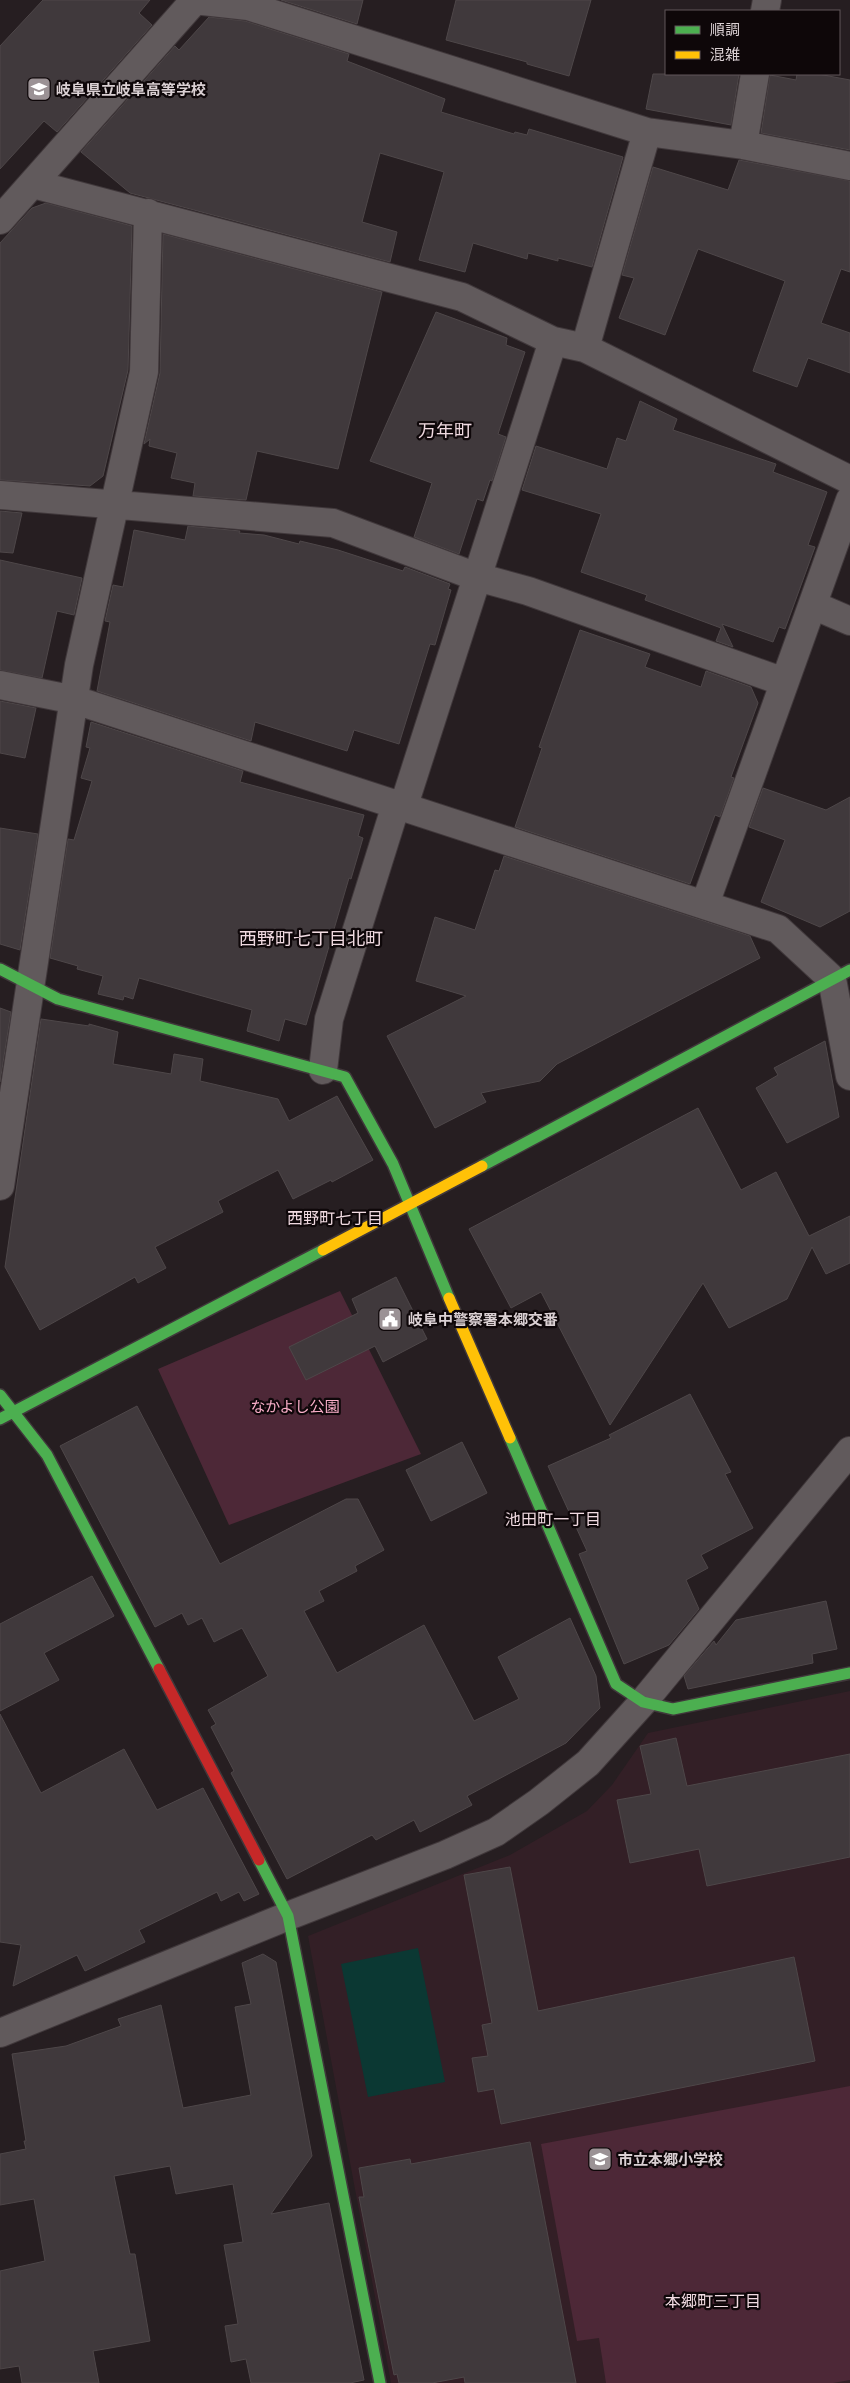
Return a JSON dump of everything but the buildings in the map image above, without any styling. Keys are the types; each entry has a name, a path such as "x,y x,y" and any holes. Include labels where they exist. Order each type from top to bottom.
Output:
{"street":[{"path":"0,220 195,0 248,6 646,132 743,146 850,166"},
{"path":"743,146 755,75"},
{"path":"585,348 646,132"},
{"path":"33,184 462,297 553,341 585,348 850,480"},
{"path":"0,1186 79,665 144,372 148,213"},
{"path":"324,1070 329,1019 477,577 553,341"},
{"path":"0,494 333,523 477,577 528,591 784,682"},
{"path":"705,904 850,500"},
{"path":"813,605 850,621"},
{"path":"0,685 75,700 778,929 841,974 850,1076"},
{"path":"0,969 58,999 324,1070 345,1078 393,1164 408,1203 616,1684 643,1702 673,1709 850,1673"},
{"path":"0,1419 221,1304 841,974"},
{"path":"0,1395 48,1455 288,1916 380,2383"},
{"path":"0,2034 288,1916 445,1855 496,1832 588,1764 643,1702 850,1451"}],"shaded area":[{"name":"市立本郷小学校","path":"850,1691 850,2383 391,2383 308,1936 510,1855 587,1811 612,1785 648,1733"},
{"path":"418,1948 445,2082 368,2097 341,1964"}],"green space":[{"name":"なかよし公園","path":"340,1291 421,1454 229,1525 158,1369"},
{"path":"850,2086 850,2380 833,2383 606,2383 599,2338 577,2341 541,2144"}],"traffic: fast":[{"path":"0,969 58,999 345,1077 393,1164 449,1298"},
{"path":"482,1166 850,970"},
{"path":"0,1419 323,1250"},
{"path":"0,1395 47,1455 159,1669"},
{"path":"510,1438 616,1684 643,1702 673,1709 850,1673"},
{"path":"259,1860 288,1916 380,2383"}],"traffic: slow":[{"path":"323,1250 482,1166"},
{"path":"449,1298 510,1438"}],"traffic: jam":[{"path":"159,1669 259,1860"}],"place":[{"name":"岐阜県立岐阜高等学校","path":"39,89"},
{"name":"岐阜中警察署本郷交番","path":"390,1319"},
{"name":"市立本郷小学校","path":"600,2159"}],"district":[{"name":"万年町","path":"445,430"},
{"name":"西野町七丁目北町","path":"311,938"},
{"name":"西野町七丁目","path":"335,1218"},
{"name":"池田町一丁目","path":"553,1519"},
{"name":"本郷町三丁目","path":"713,2301"}]}
